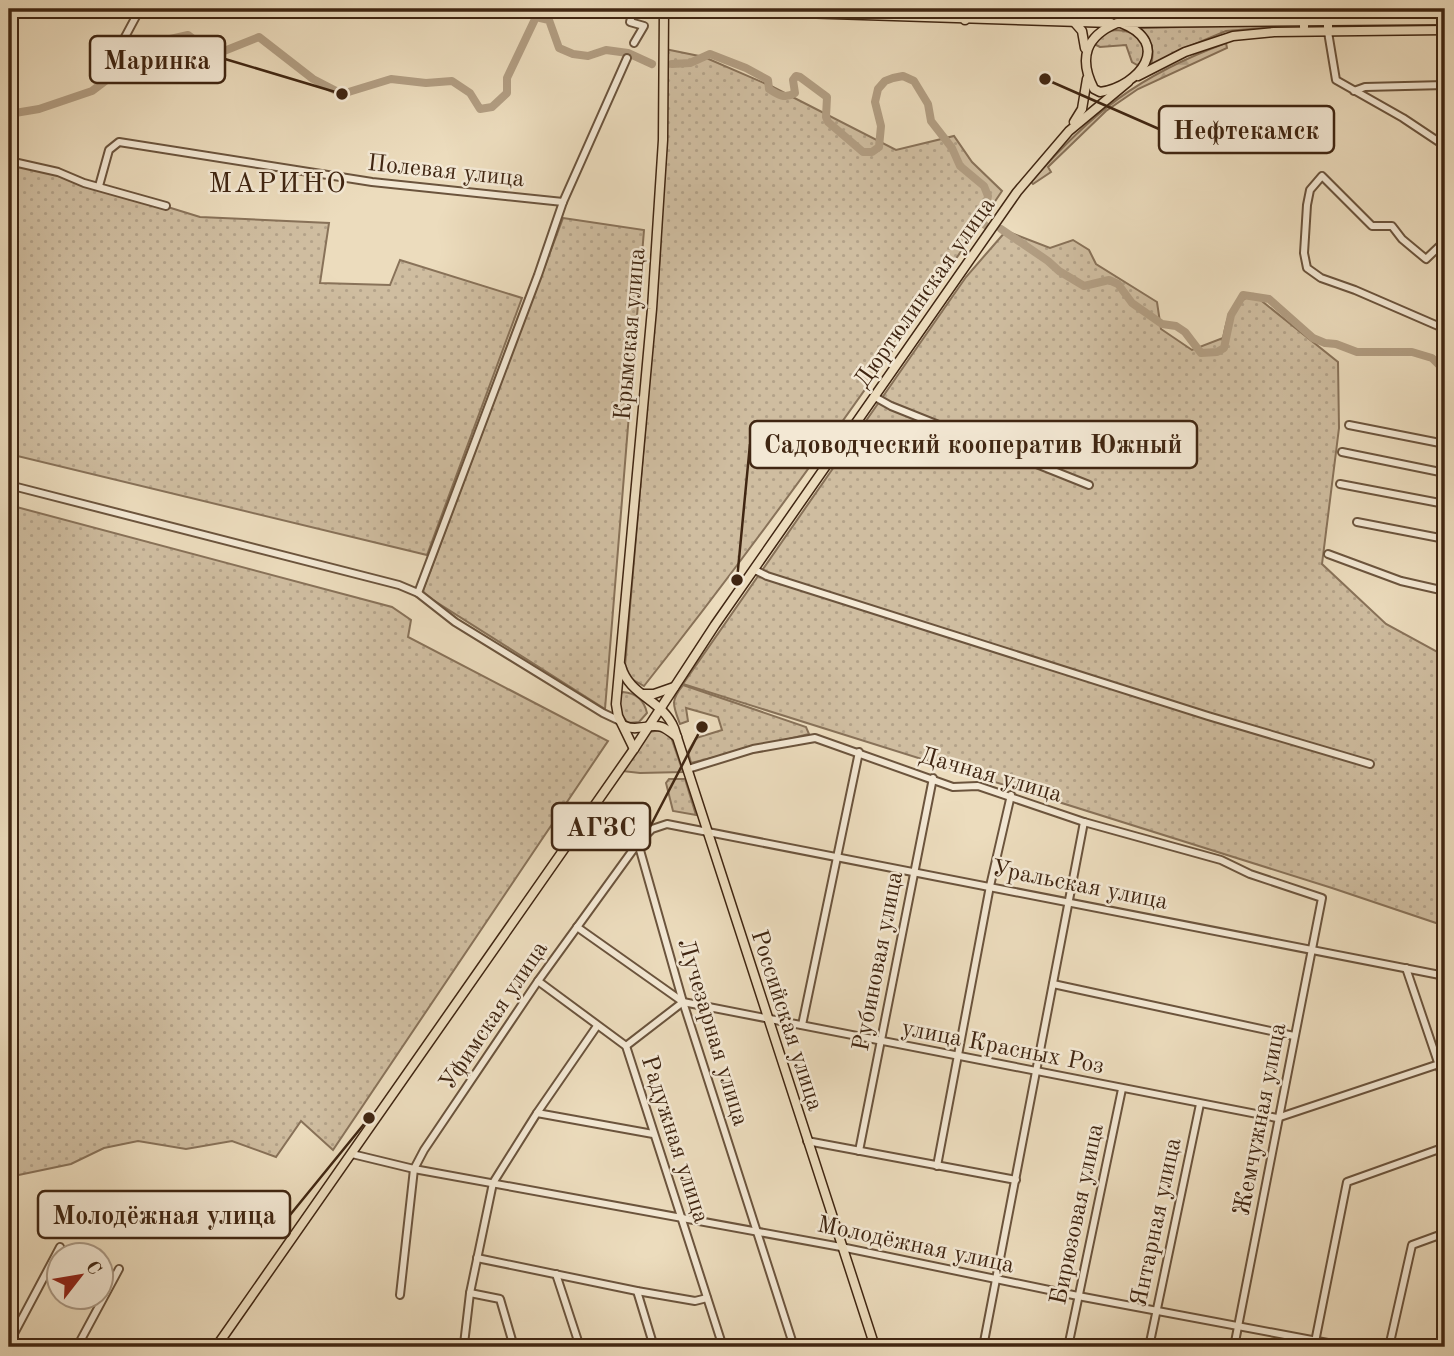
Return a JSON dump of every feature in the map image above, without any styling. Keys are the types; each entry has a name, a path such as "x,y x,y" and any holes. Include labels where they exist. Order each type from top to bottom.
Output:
{"main road":[{"name":"Крымская улица","path":"616,701 652,309 663,141 664,9"},
{"path":"680,9 1075,23 1445,20"},
{"path":"965,9 965,20"},
{"path":"1304,9 1304,32"},
{"path":"1328,9 1328,32"},
{"path":"1274,32 1280,28 1276,22"},
{"path":"1075,23 1083,33 1087,67 1094,89 1100,92 1129,81 1185,52 1233,36 1274,32 1445,30"},
{"path":"1069,131 1082,109 1088,47 1093,37 1119,23"},
{"path":"1069,131 1146,64 1149,52 1138,32 1119,23"},
{"name":"Дюртюлинская улица","path":"653,718 1017,192 1069,131"},
{"path":"620,663 623,674 633,689 661,707"},
{"path":"642,694 654,694 674,687"},
{"path":"674,687 669,696 676,733"},
{"path":"633,689 622,689 616,701 622,723 634,748"},
{"path":"216,1347 634,748 653,718 648,702 642,694"},
{"name":"Российская улица","path":"661,707 676,733 875,1347"},
{"path":"622,723 630,729 662,727 676,733"}],"street":[{"path":"111,64 140,9"},
{"path":"634,9 630,22 644,26 634,43"},
{"path":"1328,32 1334,78 1445,146"},
{"path":"418,593 563,202 627,58"},
{"path":"1354,91 1365,87 1445,85"},
{"name":"Полевая улица","path":"99,186 109,150 119,142 372,182 563,202"},
{"path":"9,161 58,172 84,183 166,206"},
{"path":"1445,242 1426,259 1402,239 1392,226 1372,226 1322,176 1310,190 1304,253 1307,268 1321,278 1445,330"},
{"path":"875,397 891,406 1089,485"},
{"path":"1349,425 1445,444"},
{"path":"1342,452 1445,473"},
{"path":"1340,484 1445,504"},
{"path":"9,485 418,593 455,622 622,723"},
{"path":"1357,522 1445,539"},
{"path":"1328,554 1401,581 1445,591"},
{"path":"755,570 1018,656 1370,764"},
{"path":"603,713 616,701"},
{"name":"Дачная улица","path":"688,769 754,750 815,738 953,787 978,786 1084,822 1221,860 1250,874 1322,898"},
{"path":"802,1026 859,752"},
{"name":"Рубиновая улица","path":"859,1151 933,778"},
{"path":"937,1166 990,886 1011,795"},
{"path":"983,1347 1084,822"},
{"name":"Уфимская улица","path":"400,1295 414,1168 424,1150 538,981 638,843 652,829 667,824 707,831"},
{"name":"Уральская улица","path":"707,831 1445,976"},
{"name":"Лучезарная улица","path":"638,843 683,1002 794,1347"},
{"name":"Жемчужная улица","path":"1234,1347 1322,898"},
{"name":"улица Красных Роз","path":"577,927 683,1002 1277,1118 1439,1064"},
{"path":"1406,968 1445,1083"},
{"name":"Радужная улица","path":"538,981 626,1046 723,1347"},
{"path":"1053,985 1294,1036"},
{"path":"626,1046 683,1002"},
{"path":"469,1347 464,1343 470,1293 493,1183 597,1026"},
{"name":"Бирюзовая улица","path":"1068,1347 1122,1089"},
{"name":"Янтарная улица","path":"1149,1347 1200,1104"},
{"path":"537,1113 653,1134"},
{"path":"807,1141 1016,1180"},
{"path":"1315,1344 1348,1182 1445,1147"},
{"name":"Молодёжная улица","path":"352,1154 414,1168 841,1247 996,1280 1238,1326 1315,1344 1349,1347"},
{"path":"1389,1347 1412,1245 1445,1233"},
{"path":"477,1258 636,1291 695,1301 706,1298"},
{"path":"77,1347 119,1269"},
{"path":"16,1347 9,1344 46,1274"},
{"path":"556,1274 580,1347"},
{"path":"636,1291 654,1347"},
{"path":"470,1293 500,1299 514,1347"}],"green space":[{"path":"1085,9 1194,10 1193,14 1086,15"},
{"path":"1275,25 1226,31 1176,52 1150,67 1151,46 1147,36 1139,28"},
{"path":"1104,32 1130,32 1140,39 1144,49 1142,63 1137,65 1132,62 1126,45 1096,45 1095,41"},
{"path":"1226,43 1227,48 1138,89 1106,111 1048,167 1051,172 1033,184 1031,182 1075,136 1118,99 1167,69"},
{"path":"665,49 704,57 771,86 896,150 954,136 972,162 1002,191 828,442 644,686 628,677 625,666 660,256"},
{"path":"9,158 200,217 329,223 320,283 390,285 400,260 522,298 427,555 9,454"},
{"path":"563,218 644,230 605,709 422,593"},
{"path":"1006,231 1050,248 1073,240 1089,250 1096,264 1157,302 1161,329 1192,350 1223,338 1231,311 1239,302 1253,294 1338,362 1339,428 1322,564 1386,624 1445,656 1445,926 683,684 966,277"},
{"path":"9,505 392,607 411,620 408,637 608,741 333,1150 301,1121 276,1157 232,1141 186,1149 138,1141 104,1148 71,1164 9,1177"},
{"path":"683,685 806,727 809,734 691,763 688,752 696,738 722,730 718,717 686,708 688,721 680,724 674,703"},
{"path":"623,692 636,696 644,704 647,713 639,722 628,723 618,711 619,695"},
{"path":"661,730 671,737 683,772 622,771 649,732"},
{"path":"669,779 685,779 696,815 673,811 666,783"}],"waterway":[{"path":"9,114 39,109 92,91 157,42 188,35 214,55 259,37 313,79 342,94 391,79 426,83 452,81 470,93 480,109 492,107 507,93 507,78 536,17 549,20 559,48 573,54 588,56 606,50 628,53 652,64"},
{"path":"672,64 690,63 710,54 768,80 769,89 785,96 795,93 793,80 796,76 800,77 827,97 828,122 863,152 872,152 879,147 881,126 875,102 878,89 885,81 893,78 903,76 914,81 928,104 931,121 952,148 960,166 984,186 988,196 982,223 985,225"},
{"path":"1001,229 1084,286 1109,280 1118,284 1132,303 1162,324 1176,326 1185,332 1201,353 1217,352 1224,348 1231,315 1243,295 1269,299 1313,338 1325,343 1357,352 1412,352 1432,358 1445,371"}],"place":[{"name":"Нефтекамск","path":"1045,79"},
{"name":"Маринка","path":"342,94"},
{"name":"Садоводческий кооператив Южный","path":"737,580"},
{"name":"АГЗС","path":"702,727"},
{"name":"Молодёжная улица","path":"369,1118"}],"district":[{"name":"МАРИНО","path":"278,182"}]}
